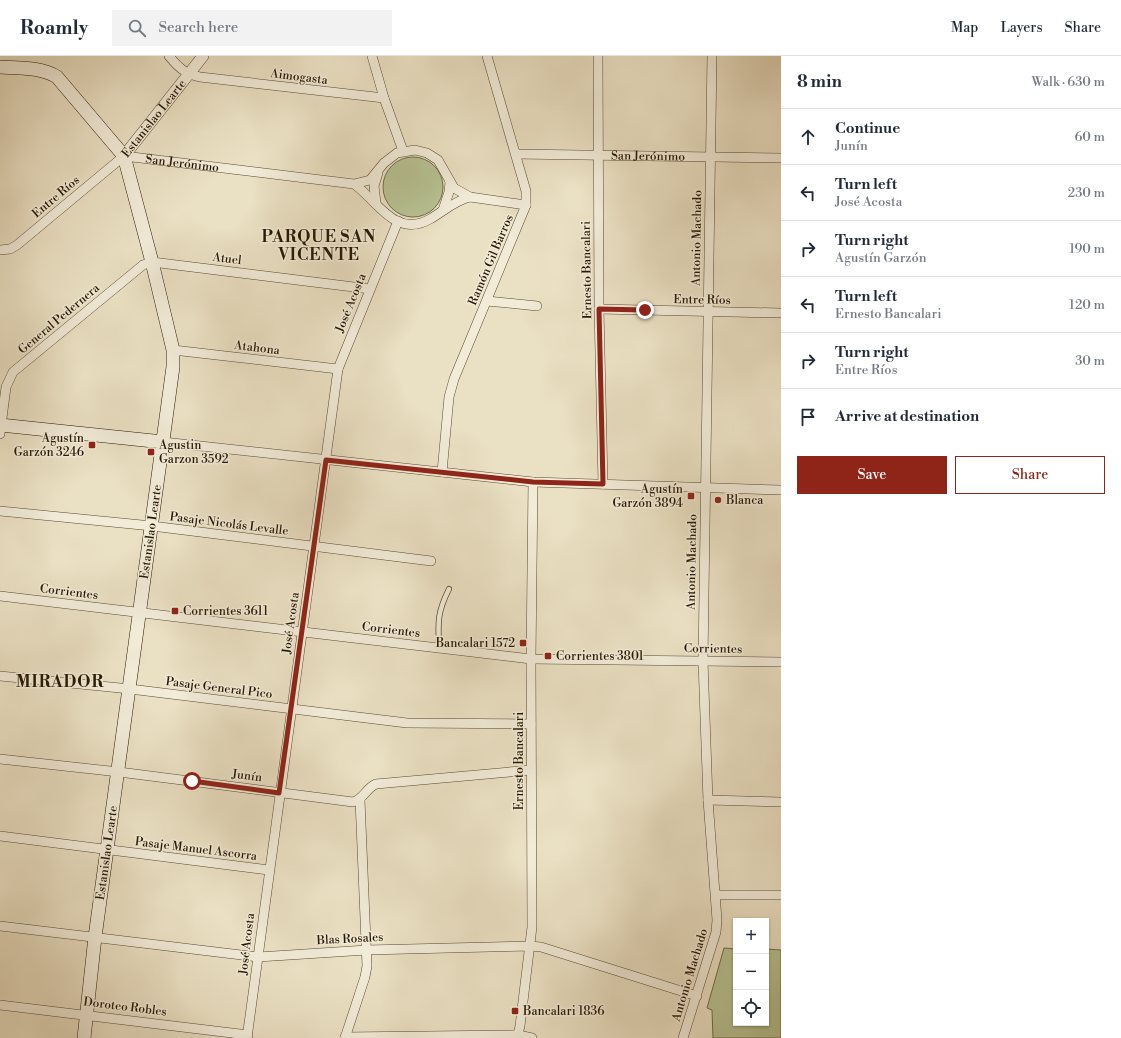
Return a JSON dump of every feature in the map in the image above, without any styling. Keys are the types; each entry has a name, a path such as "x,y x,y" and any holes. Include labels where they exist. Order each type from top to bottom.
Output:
{"main road":[{"path":"0,67 42,71 51,73 57,77 124,156"},
{"name":"Estanislao Learte","path":"84,1038 95,937 119,772 173,367 173,350 124,156"},
{"path":"0,428 163,442"}],"street":[{"path":"169,56 178,67 188,75"},
{"name":"Estanislao Learte","path":"124,156 202,56"},
{"path":"372,56 384,98 403,151"},
{"name":"Ramón Gil Barros","path":"442,472 451,388 526,205 526,191 487,56"},
{"name":"Ernesto Bancalari","path":"598,56 599,309 603,484"},
{"name":"Antonio Machado","path":"683,1038 716,932 718,911 708,800 703,661 712,56"},
{"name":"Aimogasta","path":"188,75 384,98"},
{"path":"354,184 370,180 392,156 403,151 421,151 433,156 442,165 450,182 460,193 470,197 526,205"},
{"name":"San Jerónimo","path":"516,154 781,158"},
{"name":"San Jerónimo","path":"124,156 354,184"},
{"name":"Entre Ríos","path":"0,250 10,249 17,245 124,156"},
{"path":"378,207 374,186 380,168"},
{"path":"443,210 449,192 450,182"},
{"path":"354,184 368,194 378,207 388,216 408,224 429,220 460,200 470,197"},
{"name":"José Acosta","path":"248,1036 279,793 338,369 398,221"},
{"name":"Atuel","path":"152,262 370,289"},
{"name":"General Pedernera","path":"0,428 6,386 13,372 137,270 152,262"},
{"path":"487,301 537,306"},
{"name":"Entre Ríos","path":"599,309 781,313"},
{"name":"Atahona","path":"173,350 338,369"},
{"path":"163,442 533,482 781,490"},
{"name":"Ernesto Bancalari","path":"518,1036 532,927 531,659 533,482"},
{"name":"Pasaje Nicolás Levalle","path":"0,511 152,526 314,547 431,560"},
{"name":"Corrientes","path":"0,596 531,659 781,662"},
{"name":"Pasaje General Pico","path":"0,676 130,689 407,723 531,724"},
{"name":"Junín","path":"0,759 119,772 346,801 360,800"},
{"path":"531,770 376,784 371,786 360,800 367,950 365,977 345,1037 518,1036 532,1038"},
{"path":"708,800 781,802"},
{"name":"Pasaje Manuel Ascorra","path":"0,836 269,870"},
{"path":"716,895 781,895"},
{"name":"Blas Rosales","path":"0,926 258,957 367,950 541,947 697,996"},
{"name":"Doroteo Robles","path":"0,1005 87,1014 248,1036"}],"lane":[{"path":"439,649 439,611 449,589"}],"green space":[{"path":"407,157 419,157 435,165 441,175 443,187 441,199 435,209 419,217 407,217 391,209 383,193 383,181 391,165"},
{"path":"724,948 733,949 733,1026 769,1026 769,949 781,950 781,1038 713,1038 712,1010 707,1008"}],"place":[{"name":"Agustín Garzón 3246","path":"92,445"},
{"name":"Agustin Garzon 3592","path":"151,452"},
{"name":"Agustín Garzón 3894","path":"691,496"},
{"name":"Blanca","path":"718,500"},
{"name":"Corrientes 3611","path":"175,611"},
{"name":"Bancalari 1572","path":"523,643"},
{"name":"Corrientes 3801","path":"548,656"},
{"name":"Bancalari 1836","path":"515,1011"}],"district":[{"name":"PARQUE SAN VICENTE","path":"319,246"},
{"name":"MIRADOR","path":"60,682"}],"route":[{"path":"192,781 279,793 326,460 533,482 603,484 599,309 645,310"}]}
